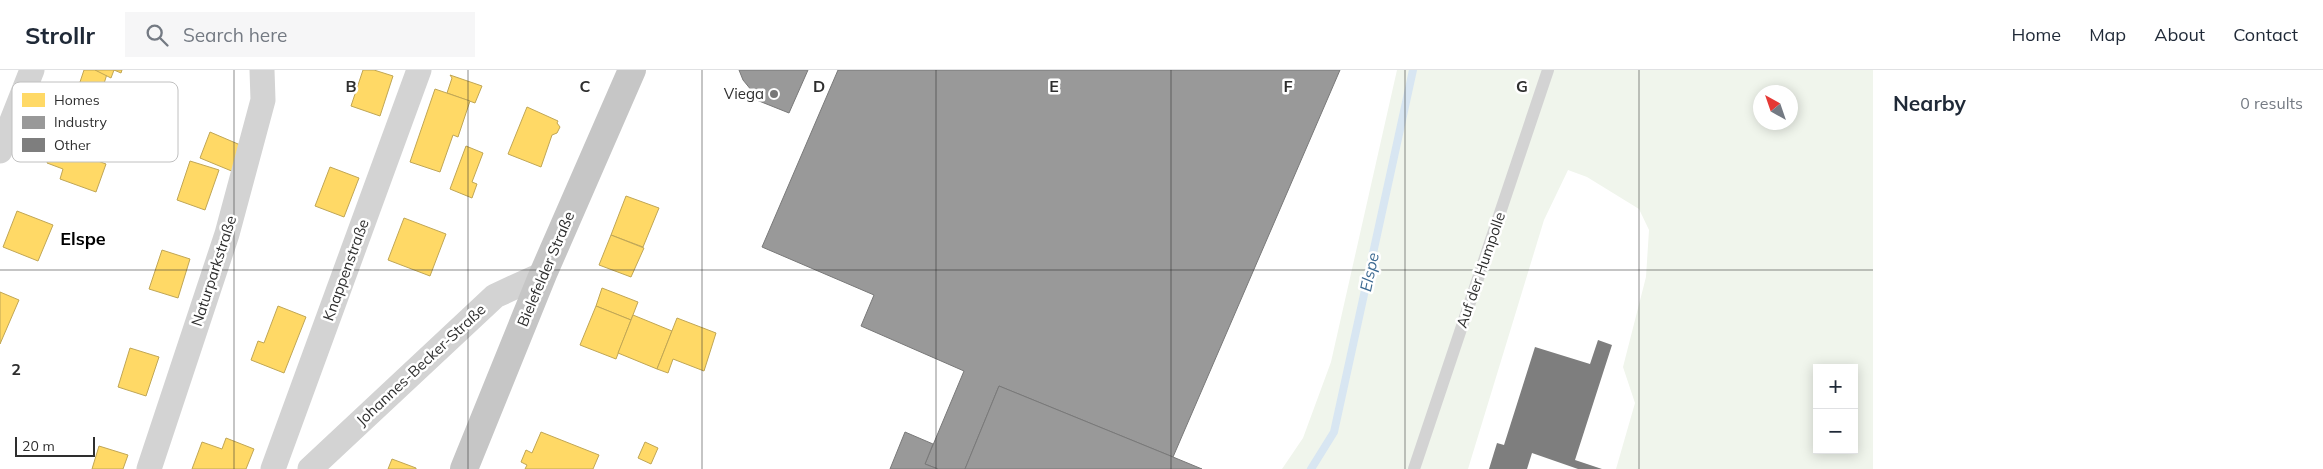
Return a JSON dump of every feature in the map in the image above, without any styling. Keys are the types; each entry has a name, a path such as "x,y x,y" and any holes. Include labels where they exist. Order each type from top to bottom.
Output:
{"main road":[{"name":"Bielefelder Straße","path":"464,469 542,274 632,70"}],"street":[{"path":"27,82 32,70"},
{"name":"Naturparkstraße","path":"149,469 227,234 263,100 262,70"},
{"name":"Knappenstraße","path":"273,469 419,70"},
{"path":"0,151 12,121"},
{"name":"Johannes-Becker-Straße","path":"310,469 495,296 542,274"}],"lane":[{"name":"Auf der Humpolle","path":"1414,469 1548,70"}],"shaded area":[{"path":"1397,70 1873,70 1873,469 1616,469 1635,403 1623,367 1646,277 1649,230 1639,209 1587,177 1568,170 1544,220 1468,469 1282,469 1303,438 1331,362"}],"building: Homes":[{"path":"84,70 95,70 107,74 104,82 80,82"},
{"path":"95,70 114,70 111,78"},
{"path":"363,70 374,70 393,76 380,116 351,106"},
{"path":"450,75 482,86 475,103 447,93 452,78"},
{"path":"435,89 470,101 458,137 453,135 440,172 410,162"},
{"path":"527,107 558,121 557,123 560,127 557,133 552,135 541,167 508,154"},
{"path":"210,132 245,147 234,172 200,158"},
{"path":"466,146 483,153 472,182 477,184 472,198 450,189"},
{"path":"190,161 219,170 205,210 177,200"},
{"path":"101,162 106,164 96,192 60,179 63,169 47,163"},
{"path":"330,167 359,178 344,217 315,206"},
{"path":"626,196 659,208 643,247 611,235"},
{"path":"17,211 53,225 38,261 3,247"},
{"path":"404,218 446,234 430,276 388,260"},
{"path":"611,235 644,248 631,277 599,265"},
{"path":"162,250 190,259 178,298 149,289"},
{"path":"602,288 638,302 631,320 596,306"},
{"path":"0,292 19,300 0,344"},
{"path":"278,306 306,317 284,373 251,360 258,341 264,343"},
{"path":"596,306 631,320 616,359 580,345"},
{"path":"633,315 672,331 657,369 618,353"},
{"path":"677,318 716,333 704,371 673,359 668,373 657,369"},
{"path":"130,348 159,357 146,396 118,387"},
{"path":"541,432 599,455 593,469 525,469 527,465 521,462 526,450 532,453"},
{"path":"226,438 254,449 246,469 192,469 202,442 222,449"},
{"path":"645,442 658,448 651,464 638,458"},
{"path":"99,446 128,455 123,469 92,469"},
{"path":"392,459 416,468 416,469 388,469"}],"building: Industry":[{"name":"Viega","path":"739,70 808,70 789,113 749,97 752,91 743,80"},
{"path":"838,70 1340,70 1173,457 999,386 965,469 938,469 925,464 964,371 861,326 874,295 762,247"},
{"path":"999,386 1173,457 1202,469 965,469"},
{"path":"905,432 933,444 925,464 938,469 890,469"}],"building: Other":[{"path":"1598,340 1612,345 1575,460 1602,469 1578,469 1532,453 1527,469 1489,469 1497,443 1504,445 1535,347 1590,364"}],"waterway":[{"name":"Elspe","path":"1311,469 1334,432 1413,70"}],"place":[{"name":"Viega","path":"774,94"}],"district":[{"name":"Elspe","path":"83,239"}]}
